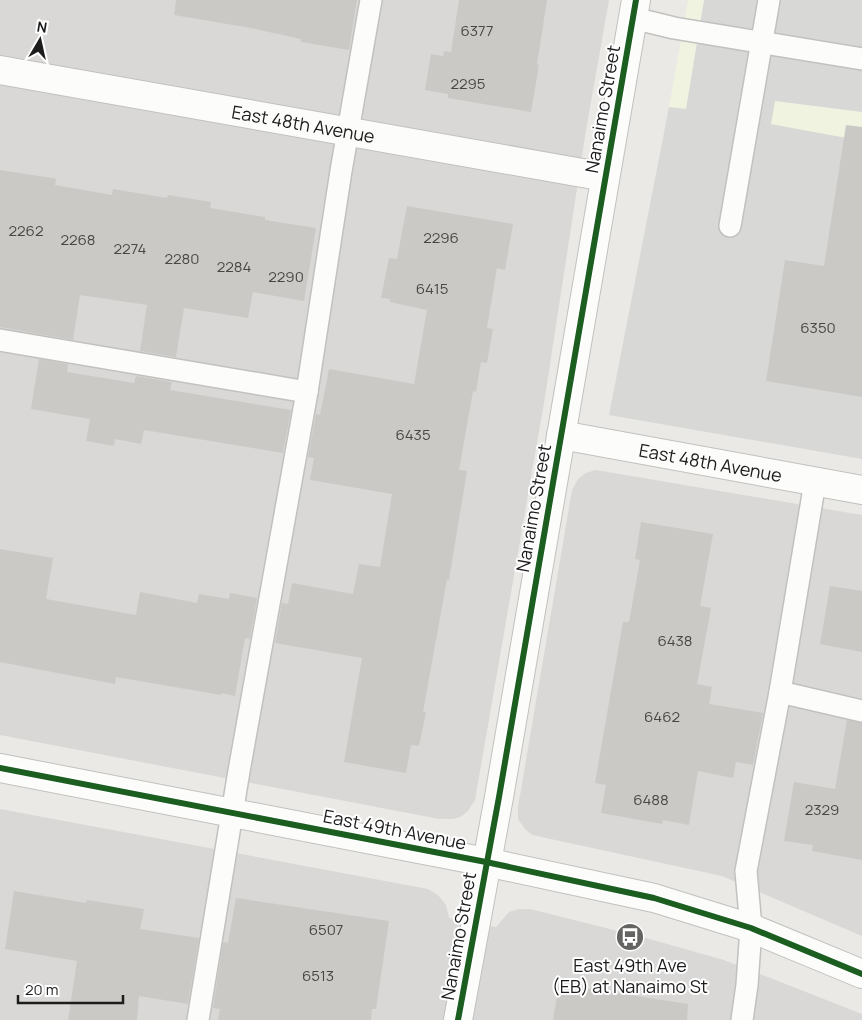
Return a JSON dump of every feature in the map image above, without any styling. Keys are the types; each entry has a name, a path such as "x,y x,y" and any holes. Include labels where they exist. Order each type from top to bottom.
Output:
{"street":[{"name":"Nanaimo Street","path":"458,1020 634,9"},
{"name":"East 48th Avenue","path":"0,70 605,177"},
{"name":"East 48th Avenue","path":"561,435 862,490"},
{"name":"East 49th Avenue","path":"0,768 486,862 654,898 751,928 862,974"}],"lane":[{"path":"198,1020 232,812 307,392 348,131 371,0"},
{"path":"730,226 768,0"},
{"path":"634,9 674,28 862,59"},
{"path":"0,340 307,392"},
{"path":"742,1020 748,985 751,928 746,871 780,692 815,482"},
{"path":"780,692 862,711"}],"path":[{"path":"627,948 630,937"}],"shaded area":[{"path":"0,0 609,0 586,130 545,397 475,800 467,812 460,817 439,819 0,735"},
{"path":"688,0 862,0 862,141 669,107"},
{"path":"704,0 862,0 862,112 775,101 771,124 862,141 862,459 609,415 669,107 686,109"},
{"path":"596,470 862,515 862,936 722,876 532,835 518,819 518,807 572,490 578,479 586,473"},
{"path":"0,809 428,889 438,895 446,905 449,918 496,927 509,912 519,909 530,909 724,960 862,1014 862,1020 0,1020"}],"building":[{"path":"176,0 357,0 349,50 301,42 301,39 251,28 174,15"},
{"path":"459,0 547,0 531,112 448,98 448,94 425,90 431,54 443,56 444,51 451,52"},
{"path":"846,125 862,127 862,397 766,381 785,260 824,266"},
{"path":"0,170 52,178 56,179 55,185 112,195 113,189 167,198 168,195 211,202 210,208 265,217 265,220 316,228 304,301 253,292 248,318 184,308 176,357 140,351 147,305 80,295 73,340 0,327"},
{"path":"407,206 513,224 505,270 497,268 487,328 493,329 487,363 481,362 476,392 473,391 459,470 467,471 449,580 447,579 423,712 426,712 419,746 411,745 406,773 344,762 362,658 275,643 282,603 288,604 292,583 353,594 359,564 380,567 392,494 310,480 314,458 308,457 316,414 320,415 329,369 414,384 427,310 390,302 390,299 381,298 389,258 397,259"},
{"path":"39,359 68,364 67,372 134,383 136,376 172,382 170,390 291,410 283,453 144,430 141,444 115,439 114,446 86,441 90,419 31,409"},
{"path":"641,522 713,534 700,606 711,608 697,684 712,687 709,704 763,713 753,765 736,762 733,778 698,771 689,825 663,820 662,824 601,813 606,785 595,783 623,622 629,622 640,560 635,559"},
{"path":"0,549 53,558 46,599 136,615 140,592 197,603 199,594 229,599 230,593 257,598 250,639 245,638 235,696 116,677 115,684 0,662"},
{"path":"830,586 862,591 862,652 820,644"},
{"path":"847,720 862,723 862,860 812,851 813,845 784,841 794,782 835,789"},
{"path":"14,891 86,903 87,900 144,909 140,929 199,938 188,1004 139,996 137,1020 68,1020 77,961 5,949"},
{"path":"236,898 389,921 376,1009 372,1009 371,1020 218,1020 220,1009 213,1008 223,942 228,943"},
{"path":"559,984 688,1004 687,1020 553,1020"}],"cycle path":[{"path":"458,1020 499,797 636,0"},
{"path":"0,768 486,862 654,898 751,928 862,974"}],"place":[{"name":"East 49th Ave (EB) at Nanaimo St","path":"630,937"}]}
